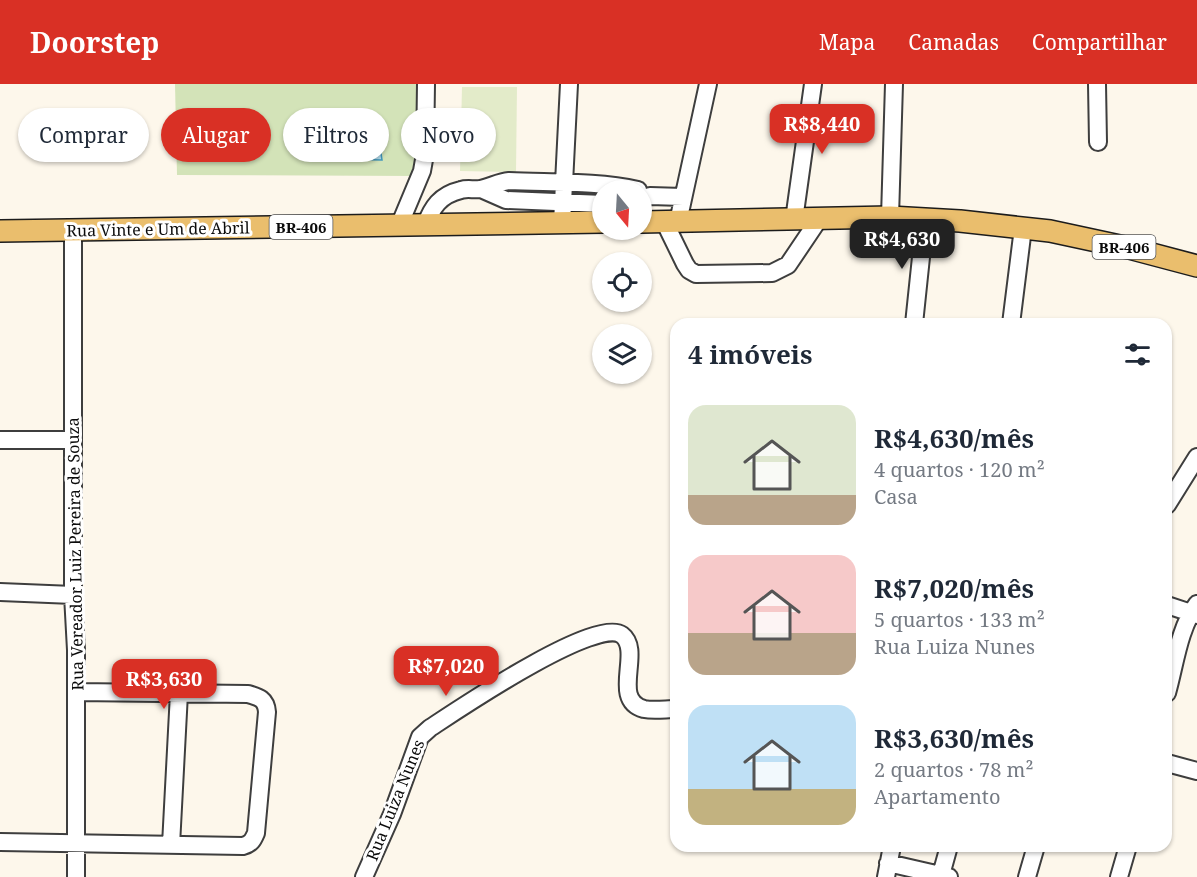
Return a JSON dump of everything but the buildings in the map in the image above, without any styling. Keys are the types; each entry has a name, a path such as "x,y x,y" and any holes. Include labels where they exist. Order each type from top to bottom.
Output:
{"main road":[{"name":"Rua Vinte e Um de Abril","path":"0,231 170,227 425,226 563,213 592,220"},
{"name":"BR-406","path":"652,222 890,217 925,219 1050,231 1130,248 1197,266"}],"street":[{"path":"399,226 422,171 425,154 426,84"},
{"path":"563,213 569,84"},
{"path":"708,84 683,197 671,221 689,270 696,274 772,273 782,270 788,265 819,219"},
{"path":"794,220 813,84"},
{"path":"890,217 894,84"},
{"path":"1097,84 1098,142"},
{"path":"425,226 432,209 441,198 460,190 481,189 509,181 592,185"},
{"path":"481,189 506,200 563,213 592,206"},
{"path":"652,195 683,197"},
{"path":"916,318 925,219"},
{"path":"1012,318 1023,228"},
{"name":"Rua Vereador Luiz Pereira de Souza","path":"73,230 76,877"},
{"path":"0,440 73,440"},
{"path":"1172,497 1197,457"},
{"path":"0,591 74,595"},
{"path":"1172,606 1195,611 1172,678"},
{"name":"Rua Luiza Nunes","path":"364,877 392,814 418,741 424,733 500,682 538,660 583,640 611,633 622,635 629,648 628,688 632,699 644,708 670,709"},
{"path":"0,842 243,846 250,844 256,832 267,712 262,698 248,694 76,692"},
{"path":"171,845 179,693"},
{"path":"1172,764 1197,771"},
{"path":"888,862 945,876 948,852"},
{"path":"1027,877 1034,852"},
{"path":"1119,877 1126,852"}],"green space":[{"path":"175,84 419,84 418,108 401,108 401,162 416,162 416,176 177,175 177,162 271,162 271,108 176,108"},
{"path":"462,87 517,87 516,172 460,171 460,162 496,162 496,108 462,108"}]}
